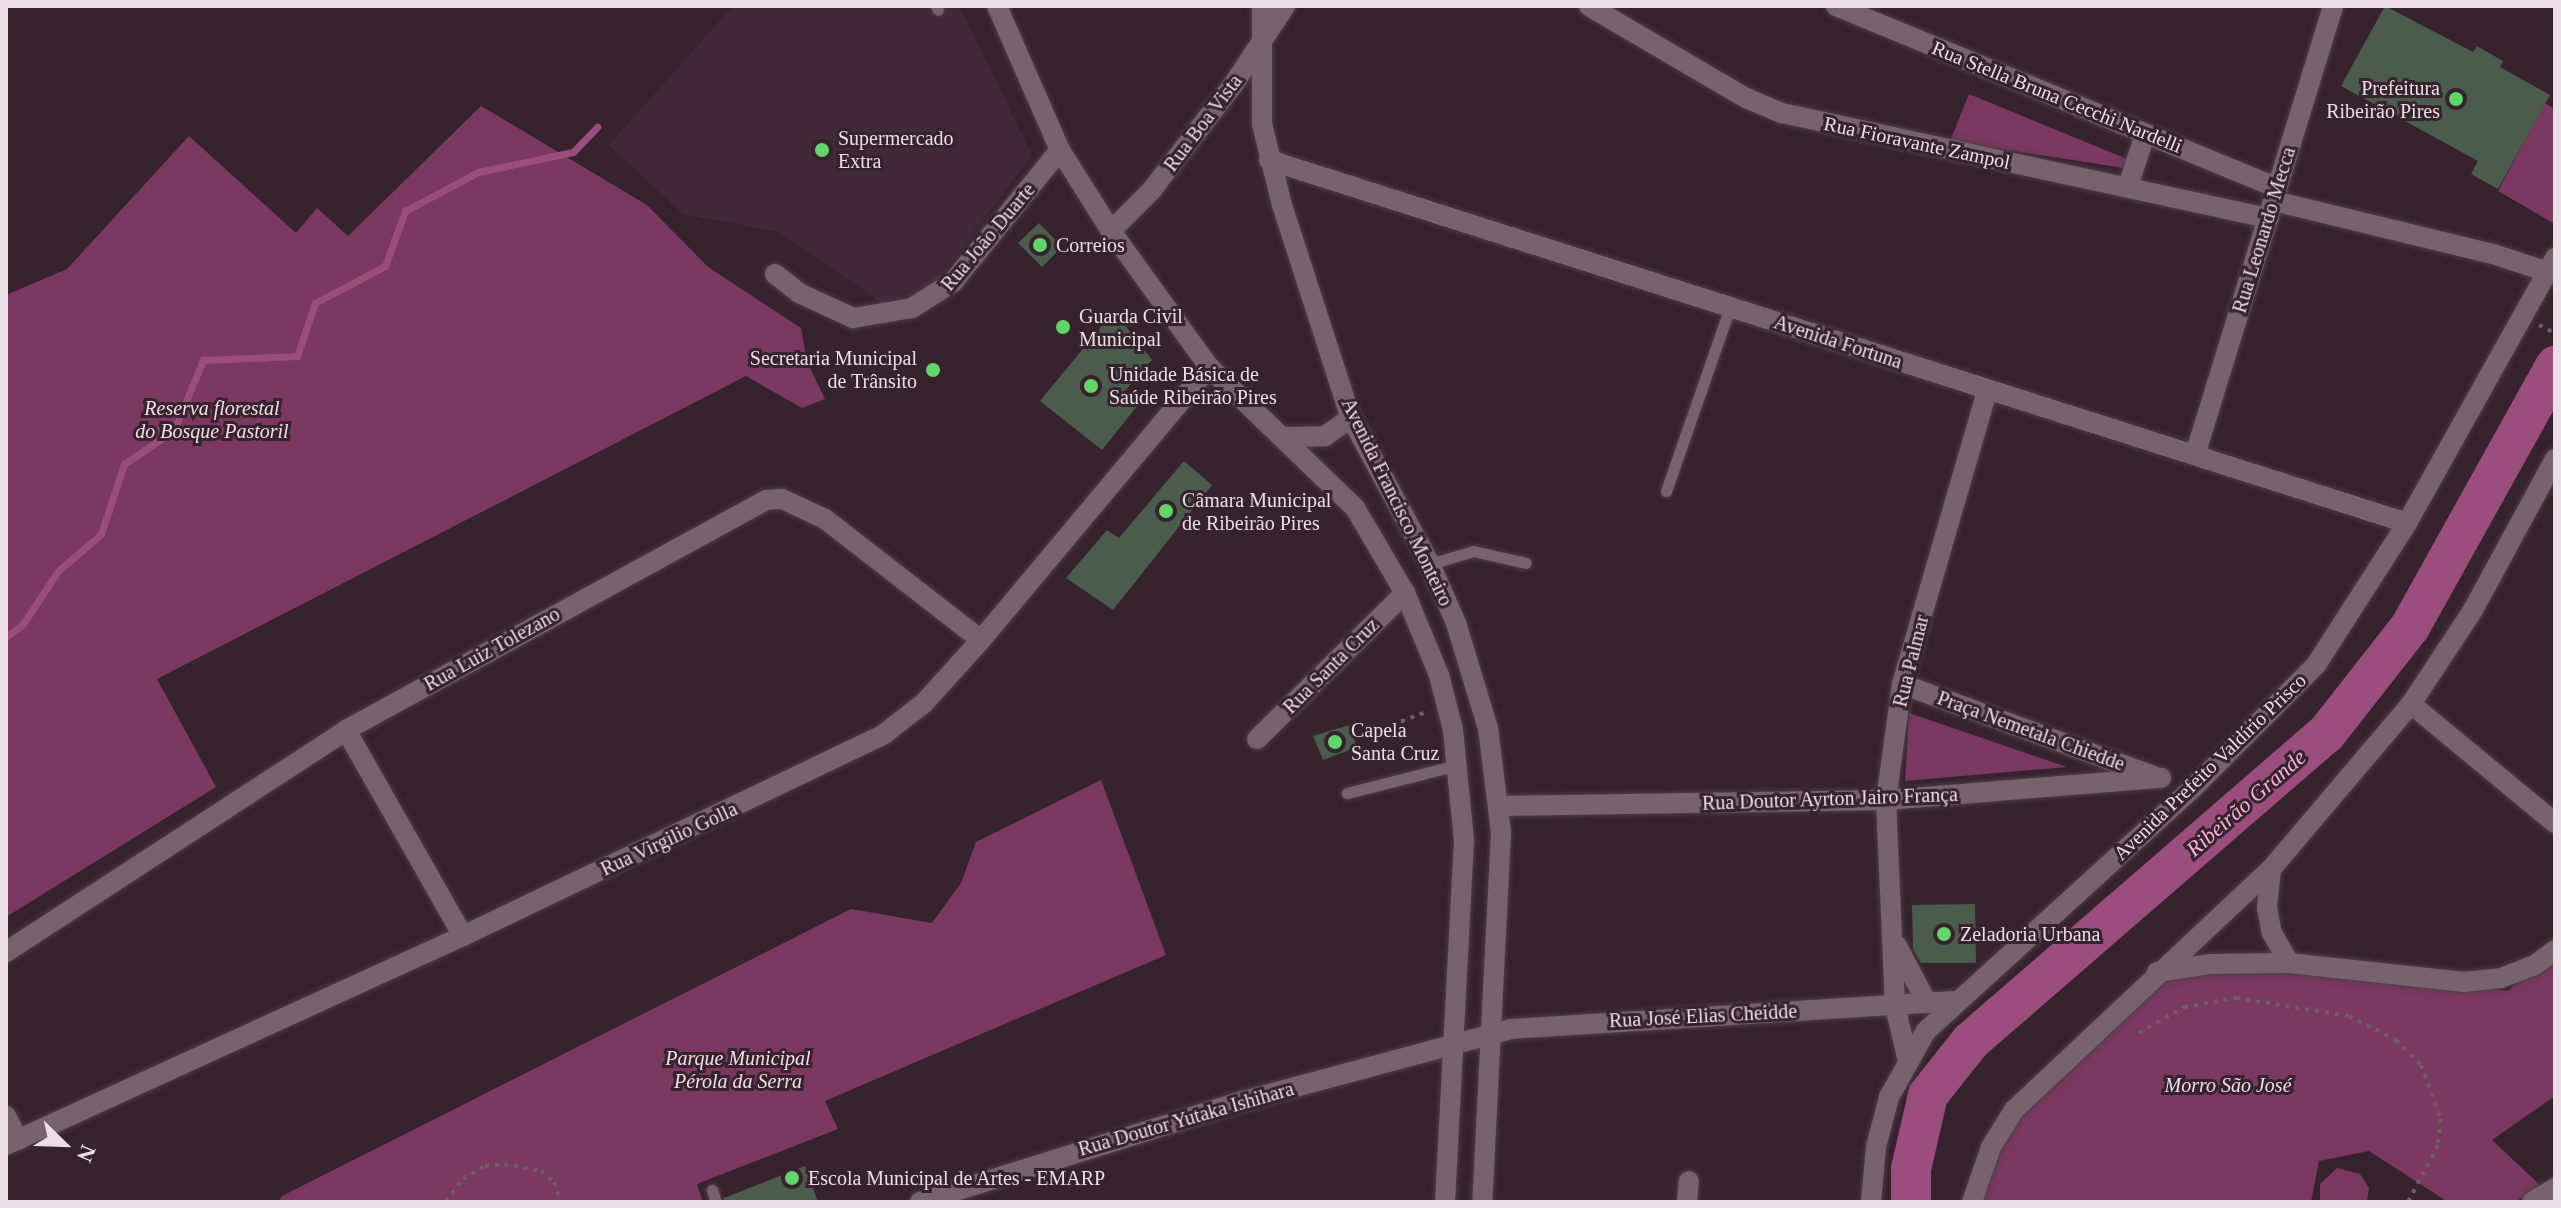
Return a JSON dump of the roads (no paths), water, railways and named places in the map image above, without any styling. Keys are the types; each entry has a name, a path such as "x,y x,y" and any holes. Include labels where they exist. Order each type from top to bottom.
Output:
{"street":[{"name":"Avenida Francisco Monteiro","path":"997,6 1060,150 1111,231 1209,367 1286,437 1355,508 1405,593 1447,704 1458,765 1464,840 1445,1202"},
{"name":"Avenida Francisco Monteiro","path":"1262,6 1260,47 1269,160 1351,418 1430,564 1472,669 1488,728 1498,806 1492,1034 1482,1202"},
{"name":"Rua Boa Vista","path":"1111,231 1151,191 1260,47 1285,6"},
{"name":"Rua Fioravante Zampol","path":"1589,6 1732,91 1782,113 2128,186 2273,202"},
{"name":"Rua Stella Bruna Cecchi Nardelli","path":"1836,6 2145,135 2273,202"},
{"name":"Rua Leonardo Mecca","path":"2195,455 2333,6"},
{"path":"2128,186 2145,135"},
{"name":"Rua João Duarte","path":"775,274 799,293 853,318 912,308 953,282 1060,150"},
{"name":"Avenida Fortuna","path":"1269,160 2407,523"},
{"path":"2273,202 2551,265"},
{"name":"Avenida Prefeito Valdírio Prisco","path":"1871,1202 1876,1147 1889,1097 1907,1057 1953,1001 2284,700 2349,620 2407,523 2551,265"},
{"name":"Rua Virgilio Golla","path":"12,1143 463,936 884,734 924,703 981,640 1209,367"},
{"name":"Rua Palmar","path":"1907,1057 1895,1006 1886,800 1902,684 1987,391"},
{"path":"1286,437 1325,436 1351,418"},
{"path":"1972,1202 1991,1147 2014,1110 2157,972 2271,869 2411,704 2473,610 2555,459"},
{"name":"Rua Luiz Tolezano","path":"6,952 346,730 766,500 782,499 825,519 981,640"},
{"name":"Rua Santa Cruz","path":"1257,739 1405,593"},
{"name":"Praça Nemetala Chiedde","path":"1902,684 2161,778"},
{"path":"2411,704 2555,823"},
{"path":"346,730 463,936"},
{"name":"Rua Doutor Ayrton Jairo França","path":"1498,806 1886,800 2161,778"},
{"path":"2271,869 2267,908 2272,933 2289,963"},
{"name":"Rua Palmar","path":"1893,939 1927,1003"},
{"path":"2157,972 2211,964 2289,963 2464,982 2501,978 2535,965 2555,950"},
{"name":"Rua José Elias Cheidde","path":"1455,1044 1492,1034 1612,1021 1953,1001"},
{"name":"Rua Doutor Yutaka Ishihara","path":"920,1202 1214,1109 1455,1044"},
{"path":"6,1116 12,1143"},
{"path":"1687,1202 1689,1181"},
{"path":"2532,1202 2555,1188"}],"lane":[{"path":"1666,491 1730,307"},
{"path":"1430,564 1473,551 1526,563"},
{"path":"1347,793 1458,765"}],"waterway":[{"path":"6,637 23,624 58,571 101,534 124,464 174,430 203,360 297,356 315,303 385,266 405,211 478,172 573,152 597,127"},
{"name":"Ribeirão Grande","path":"1911,1202 1911,1169 1928,1095 1971,1041 2326,734 2410,627 2555,366"}],"place":[{"name":"Prefeitura Ribeirão Pires","path":"2456,99"},
{"name":"Supermercado Extra","path":"822,150"},
{"name":"Correios","path":"1040,245"},
{"name":"Guarda Civil Municipal","path":"1063,327"},
{"name":"Secretaria Municipal de Trânsito","path":"933,370"},
{"name":"Unidade Básica de Saúde Ribeirão Pires","path":"1091,386"},
{"name":"Câmara Municipal de Ribeirão Pires","path":"1166,511"},
{"name":"Capela Santa Cruz","path":"1335,742"},
{"name":"Zeladoria Urbana","path":"1944,934"},
{"name":"Escola Municipal de Artes - EMARP","path":"792,1178"}],"park label":[{"name":"Reserva florestal do Bosque Pastoril","path":"212,420"},
{"name":"Parque Municipal Pérola da Serra","path":"738,1070"},
{"name":"Morro São José","path":"2228,1085"}]}
